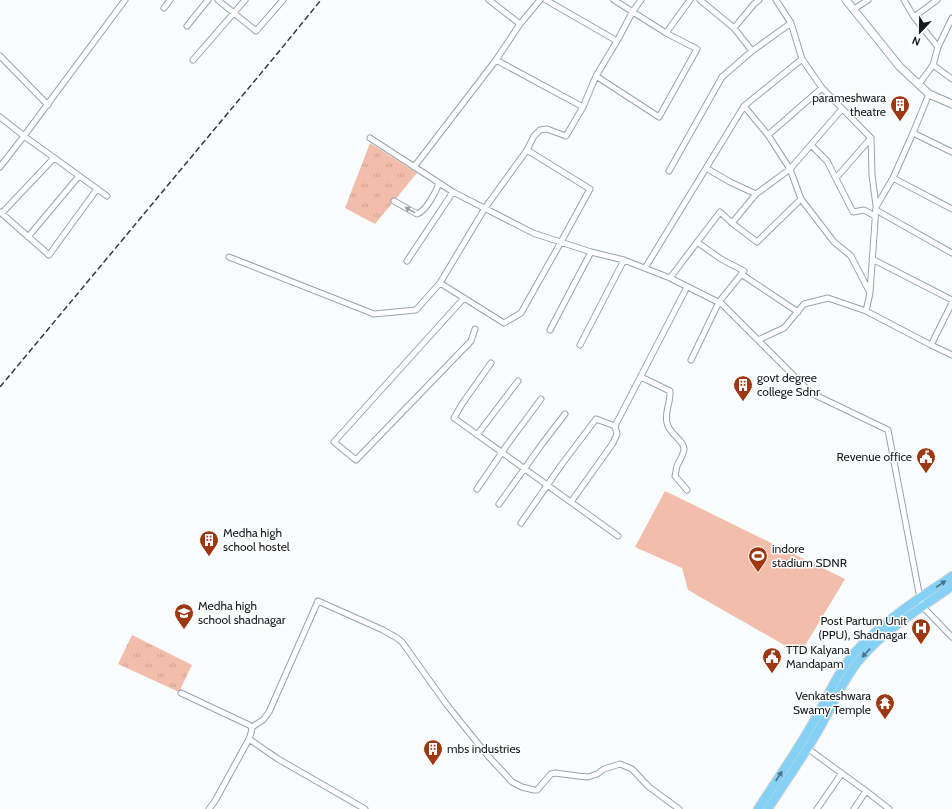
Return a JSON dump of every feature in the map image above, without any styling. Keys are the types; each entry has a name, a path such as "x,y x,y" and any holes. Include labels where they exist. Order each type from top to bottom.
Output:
{"main road":[{"path":"846,0 854,8 900,67 929,94 952,104"},
{"path":"758,809 807,732 838,675 855,651 884,624 952,576"},
{"path":"768,809 822,724 850,672 863,656 891,630 952,586"}],"street":[{"path":"0,167 48,105 125,0"},
{"path":"164,8 170,0"},
{"path":"187,26 208,0"},
{"path":"218,0 256,31 283,0"},
{"path":"192,60 245,0"},
{"path":"489,0 520,24"},
{"path":"414,167 496,60 520,24 540,0"},
{"path":"546,0 617,41"},
{"path":"596,76 659,117 697,49 666,33 614,0"},
{"path":"229,257 374,314 416,310 440,283 485,208 527,150 534,136 540,130 547,130 566,136 583,107 596,76 617,41 632,11 641,0"},
{"path":"666,33 690,0"},
{"path":"700,0 734,28 752,51"},
{"path":"734,28 759,0"},
{"path":"776,0 791,23 802,59 822,88 871,138 872,175 876,208 870,293 866,312"},
{"path":"854,8 868,0"},
{"path":"904,0 914,16 938,47"},
{"path":"914,16 937,0"},
{"path":"919,84 933,65 938,47 952,18"},
{"path":"669,171 722,78 752,51 791,23"},
{"path":"0,56 48,105"},
{"path":"645,268 744,106 802,59"},
{"path":"496,60 583,107"},
{"path":"933,65 952,79"},
{"path":"768,135 822,88"},
{"path":"876,208 893,178 929,94"},
{"path":"744,106 768,135 790,170 802,199 834,242 851,256 870,293"},
{"path":"732,223 756,194 790,170 842,109"},
{"path":"0,117 107,196"},
{"path":"913,133 952,152"},
{"path":"370,138 453,192 533,233 591,252 624,260 670,278 719,302 811,393 888,430 920,598 923,607 952,637"},
{"path":"836,178 871,138"},
{"path":"811,146 827,161 853,212 864,210 875,216"},
{"path":"440,283 504,323 521,313 562,242 590,189 527,150"},
{"path":"54,158 1,212 49,255 97,189"},
{"path":"706,168 730,182 756,194"},
{"path":"28,236 80,176"},
{"path":"893,178 952,209"},
{"path":"394,200 417,214 420,213 436,191 439,183"},
{"path":"407,261 453,192"},
{"path":"670,278 720,212 757,242 802,199"},
{"path":"876,208 952,253"},
{"path":"691,360 719,302 744,271 721,259 697,242"},
{"path":"550,330 591,252"},
{"path":"872,259 952,302 931,345"},
{"path":"580,345 624,260"},
{"path":"741,274 798,312"},
{"path":"571,502 613,443 616,434 615,426 687,287"},
{"path":"464,298 334,442 356,460 471,342 475,329"},
{"path":"758,340 784,328 804,304 828,298 866,312 952,355"},
{"path":"491,363 454,418 618,536"},
{"path":"641,377 670,392 671,396 666,422 671,432 682,443 684,450 677,466 675,476 687,490"},
{"path":"477,435 518,381"},
{"path":"477,489 541,399"},
{"path":"499,504 565,414"},
{"path":"521,522 596,419 615,426"},
{"path":"209,809 249,739 252,727 263,720 269,712 318,601 383,630 402,642 451,710 488,756 512,782 528,789 537,790 551,774 555,773 588,776 597,774 604,769 620,764 632,769 649,787 679,809"},
{"path":"181,693 249,724 252,727"},
{"path":"249,739 278,759 365,809"},
{"path":"807,748 889,809"},
{"path":"817,809 842,773"},
{"path":"854,809 866,791"}],"green space":[{"path":"370,143 417,173 375,224 345,208"},
{"name":"indore stadium SDNR","path":"665,491 845,579 800,654 688,590 682,568 635,547"},
{"path":"132,635 192,665 179,692 118,664"}],"railway":[{"path":"0,387 321,0"}],"place":[{"name":"parameshwara theatre","path":"900,122"},
{"name":"govt degree college Sdnr","path":"743,402"},
{"name":"Revenue office","path":"926,474"},
{"name":"Medha high school hostel","path":"209,557"},
{"name":"indore stadium SDNR","path":"758,573"},
{"name":"Medha high school shadnagar","path":"184,630"},
{"name":"Post Partum Unit (PPU), Shadnagar","path":"921,645"},
{"name":"TTD Kalyana Mandapam","path":"772,674"},
{"name":"Venkateshwara Swamy Temple","path":"885,720"},
{"name":"mbs industries","path":"433,766"}]}
